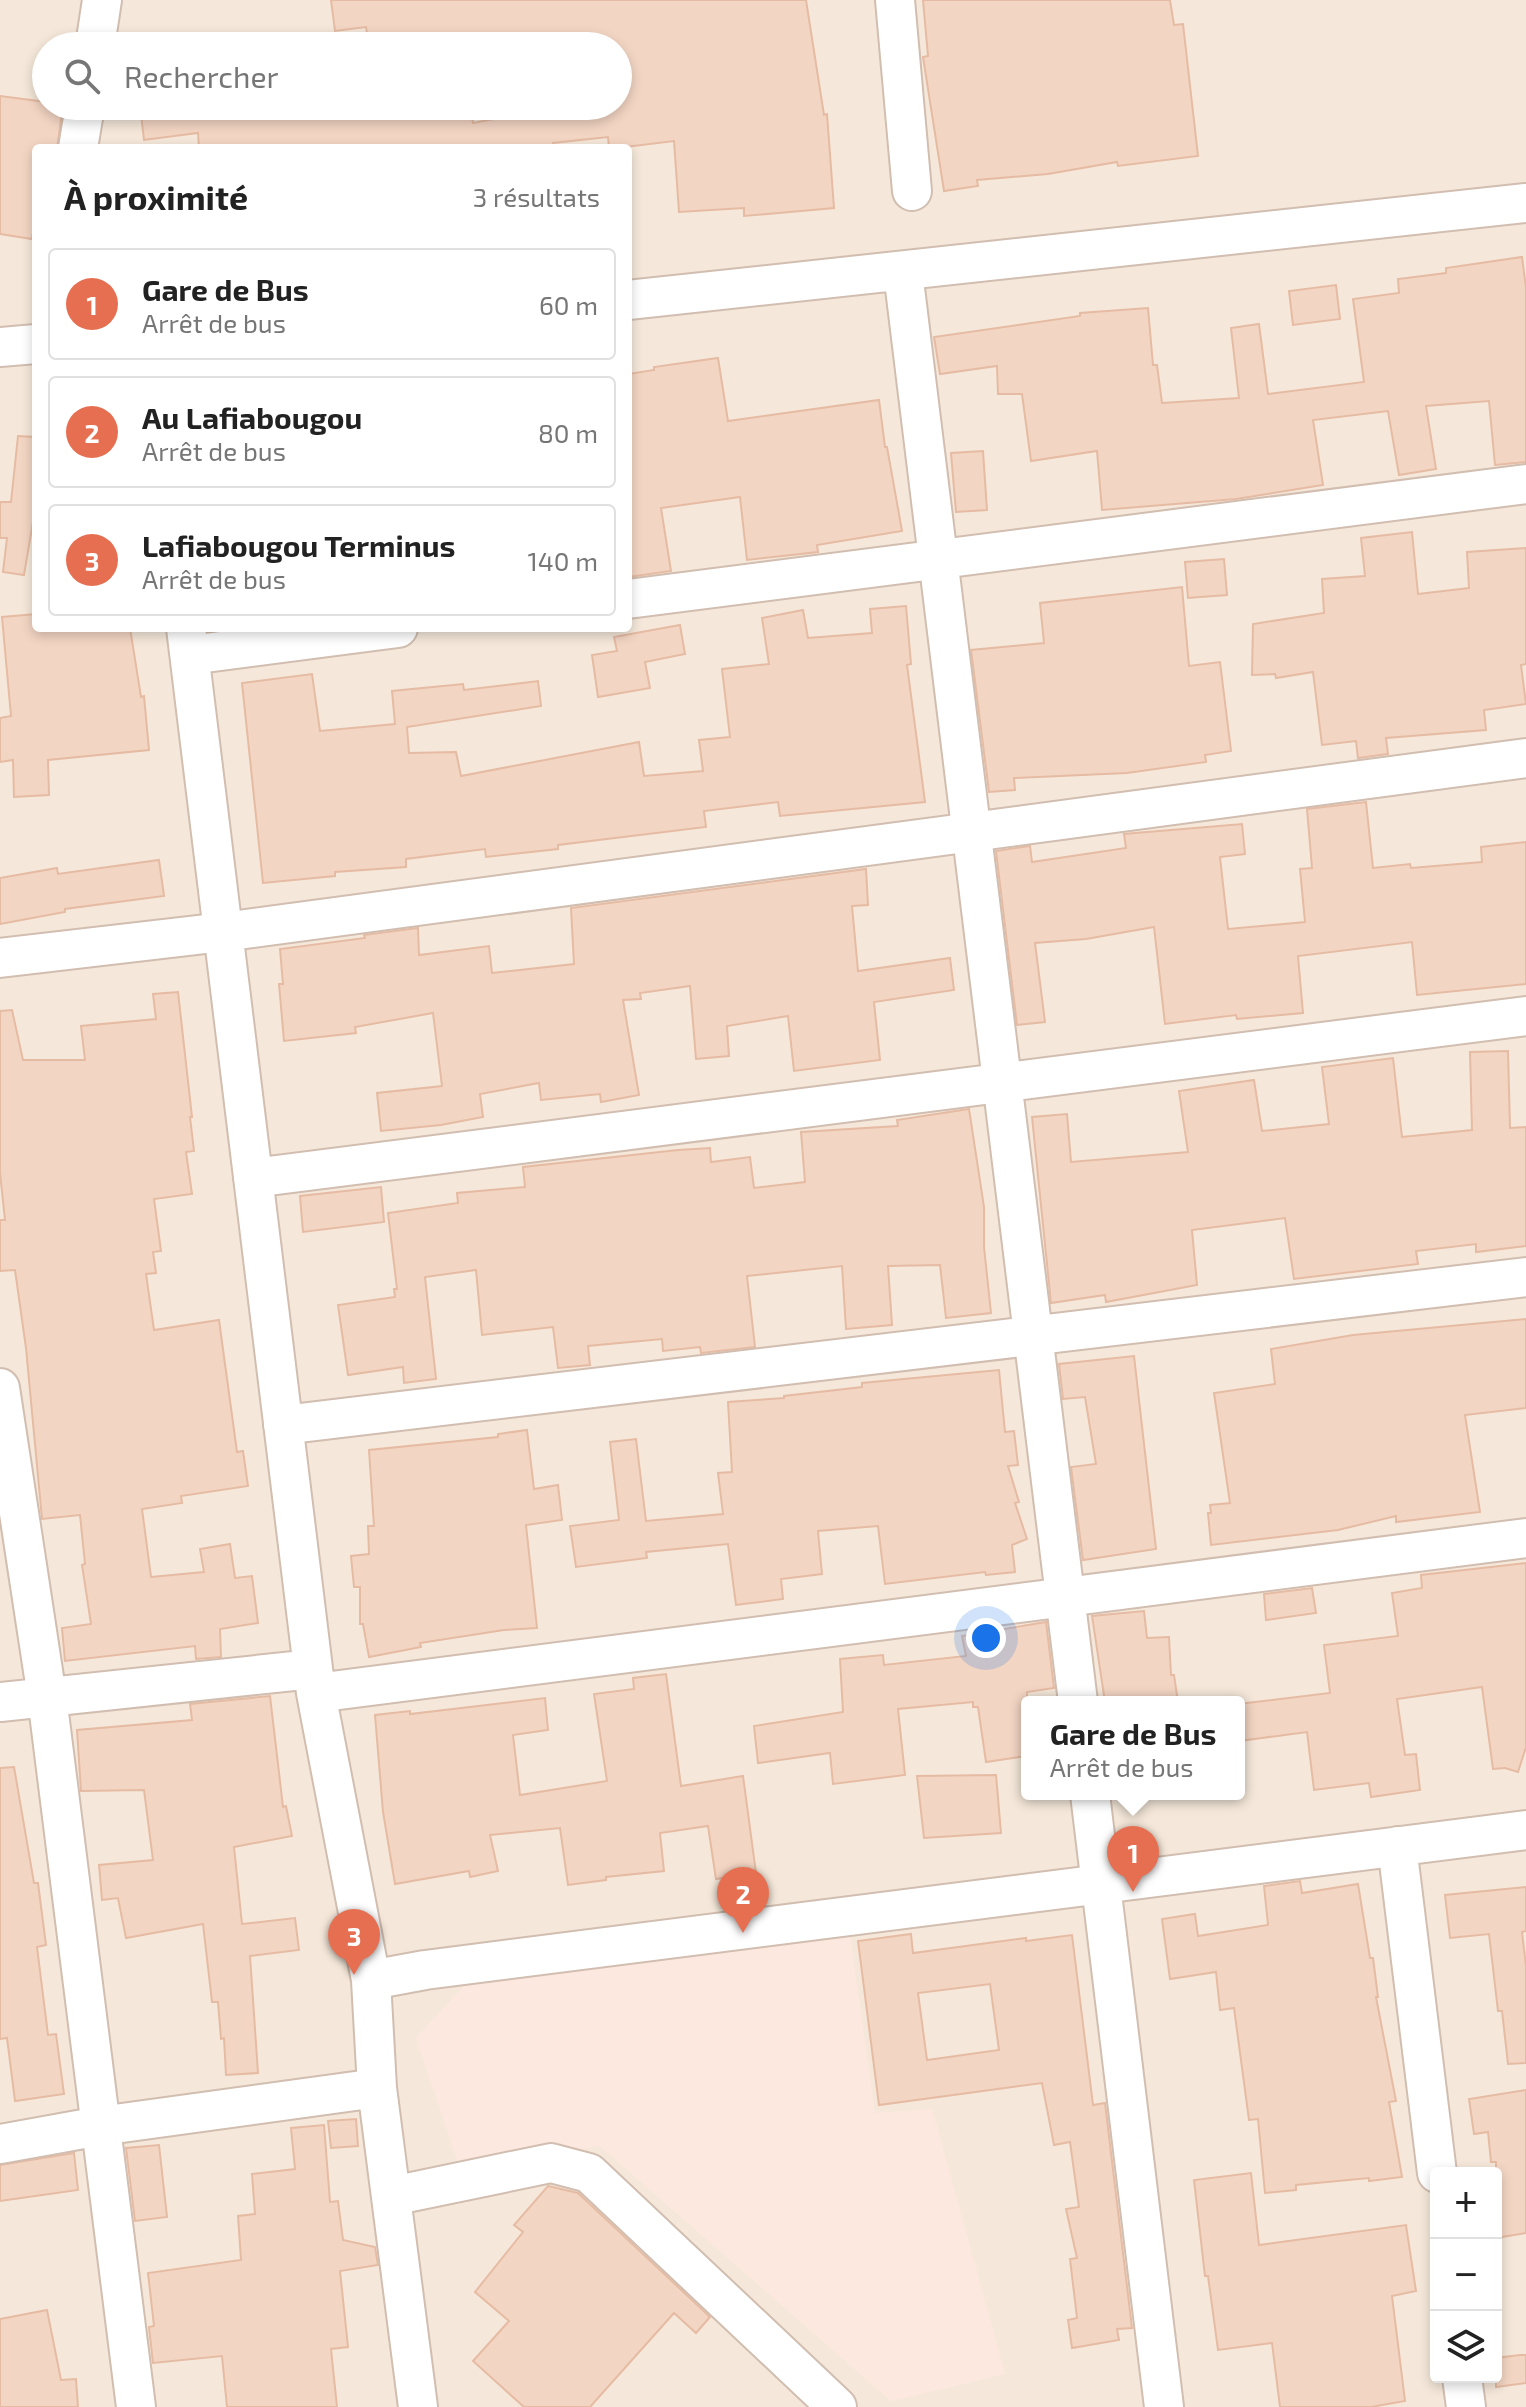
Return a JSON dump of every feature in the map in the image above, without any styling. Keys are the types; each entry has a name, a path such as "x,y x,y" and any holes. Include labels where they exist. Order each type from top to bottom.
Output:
{"street":[{"path":"97,32 102,0"},
{"path":"895,0 912,191"},
{"path":"79,144 83,120"},
{"path":"632,300 1526,203"},
{"path":"903,272 1077,1696"},
{"path":"0,347 32,344"},
{"path":"632,598 1526,484"},
{"path":"333,632 188,641 315,1681 371,1980 377,2088 418,2407"},
{"path":"0,958 223,932 1526,758"},
{"path":"253,1178 1526,1016"},
{"path":"283,1425 1526,1277"},
{"path":"0,1388 47,1697 136,2407"},
{"path":"0,1702 315,1681 1066,1597 1526,1538"},
{"path":"1091,1800 1164,2407"},
{"path":"371,1980 425,1970 1526,1830"},
{"path":"1397,1846 1436,2167"},
{"path":"0,2144 100,2126 377,2088"},
{"path":"392,2196 551,2163 589,2173 837,2407"},
{"path":"1463,2383 1466,2407"}],"shaded area":[{"path":"0,0 1526,0 1526,2407 0,2407"},
{"path":"848,1922 875,2113 932,2109 1005,2374 891,2401 600,2146 460,2169 416,2038 476,1973"}],"building":[{"path":"331,0 806,0 824,115 827,114 834,208 744,216 744,208 679,212 674,141 632,146 609,144 608,137 553,144 199,144 198,133 144,140 142,120 473,120 473,123 489,120 632,120 632,32 367,32 366,27 335,31"},
{"path":"923,0 1170,0 1174,25 1183,24 1198,156 1118,166 1117,162 1048,174 977,180 978,186 944,191 923,57 928,56"},
{"path":"0,96 32,100 32,120 61,120 58,144 32,144 32,239 0,234"},
{"path":"1522,257 1526,288 1526,462 1495,465 1489,401 1426,406 1436,469 1399,475 1388,411 1313,420 1323,485 1236,499 1102,510 1097,451 1031,461 1022,394 998,394 997,366 940,374 934,337 1080,316 1080,313 1148,308 1153,365 1157,365 1162,403 1239,398 1231,328 1259,324 1268,394 1364,382 1353,299 1399,293 1398,279 1446,273 1446,268"},
{"path":"1336,285 1340,319 1293,325 1289,291"},
{"path":"718,358 728,421 879,400 902,531 817,545 818,552 747,560 740,497 661,508 671,571 632,576 632,373 654,370 654,367"},
{"path":"18,436 32,437 32,528 24,575 3,572 7,538 0,538 0,502 11,502"},
{"path":"983,451 987,510 956,512 951,453"},
{"path":"1412,532 1418,594 1469,588 1467,552 1526,548 1526,664 1521,665 1526,704 1484,710 1486,730 1386,738 1388,754 1358,758 1356,741 1322,745 1313,672 1276,678 1275,674 1252,675 1253,624 1324,613 1322,579 1365,576 1361,538"},
{"path":"1224,559 1227,595 1188,598 1185,562"},
{"path":"1182,587 1189,666 1220,662 1231,751 1205,755 1206,762 1127,773 1014,778 1015,790 989,792 971,650 1044,643 1040,603"},
{"path":"906,606 911,664 907,665 925,802 780,816 778,802 704,811 706,827 486,857 485,849 406,859 406,867 335,872 335,876 263,883 242,683 312,674 320,731 395,724 392,691 463,684 464,690 538,681 541,706 407,727 409,753 456,752 461,776 639,742 644,776 703,771 699,740 730,737 722,669 769,664 762,618 803,610 808,638 872,633 870,609"},
{"path":"32,614 32,632 131,632 141,697 144,696 149,750 48,760 49,795 14,797 13,760 0,762 0,718 11,716 2,617"},
{"path":"680,625 685,654 645,662 650,688 598,697 592,655 617,651 614,637"},
{"path":"1366,802 1373,868 1482,862 1481,847 1526,842 1526,984 1417,995 1412,942 1298,956 1303,1013 1237,1019 1236,1015 1165,1024 1154,927 1086,939 1035,943 1045,1022 1017,1025 996,851 1030,846 1032,862 1126,848 1124,834 1242,824 1245,854 1220,857 1228,929 1305,922 1300,869 1312,868 1307,809"},
{"path":"159,860 164,896 65,909 65,912 0,924 0,878 57,868 58,874"},
{"path":"866,869 868,905 852,906 858,971 950,958 954,990 874,1002 880,1060 794,1071 788,1016 727,1026 729,1056 696,1059 690,986 640,993 641,999 623,1000 639,1095 601,1102 600,1094 541,1100 539,1083 480,1094 483,1117 381,1131 377,1093 442,1086 433,1013 355,1027 356,1033 284,1041 279,984 283,984 280,949 418,928 419,955 489,946 492,973 574,964 571,908"},
{"path":"178,992 192,1117 194,1151 186,1152 192,1194 154,1199 161,1251 153,1252 156,1273 146,1274 154,1330 219,1320 237,1452 243,1451 248,1486 181,1496 182,1503 142,1509 151,1577 204,1572 200,1549 230,1544 235,1578 252,1576 258,1623 220,1629 221,1657 196,1659 195,1646 65,1661 62,1628 91,1624 82,1565 85,1564 80,1515 42,1519 26,1348 15,1270 0,1271 0,1220 5,1220 0,1173 0,1011 12,1010 23,1060 85,1060 81,1026 156,1019 153,994"},
{"path":"1508,1051 1510,1128 1526,1127 1526,1246 1476,1252 1476,1244 1416,1251 1418,1264 1294,1279 1285,1218 1192,1230 1197,1285 1106,1302 1105,1295 1051,1303 1032,1117 1067,1114 1071,1162 1188,1152 1179,1091 1254,1080 1262,1131 1329,1124 1322,1067 1393,1058 1402,1137 1472,1130 1470,1052"},
{"path":"969,1109 984,1207 984,1247 991,1313 946,1318 940,1265 888,1266 892,1325 846,1329 842,1266 747,1276 755,1347 701,1353 700,1347 663,1351 662,1339 588,1346 590,1365 558,1368 553,1327 482,1335 476,1270 425,1277 436,1379 404,1383 403,1367 348,1375 338,1305 395,1297 394,1289 397,1289 388,1213 458,1203 457,1193 525,1187 523,1167 678,1150 710,1148 711,1162 750,1157 754,1188 805,1182 801,1132 898,1126 897,1120"},
{"path":"381,1187 384,1222 303,1232 300,1196"},
{"path":"1526,1319 1526,1408 1465,1415 1480,1512 1396,1522 1396,1516 1338,1530 1211,1545 1210,1505 1230,1503 1214,1393 1275,1384 1271,1349 1353,1335"},
{"path":"1134,1356 1156,1549 1083,1560 1071,1467 1096,1464 1085,1397 1063,1399 1059,1364"},
{"path":"999,1370 1005,1432 1014,1431 1018,1465 1008,1466 1019,1502 1015,1503 1027,1539 1012,1545 1015,1572 986,1575 985,1572 885,1584 878,1526 818,1531 822,1574 781,1579 783,1599 736,1605 728,1544 646,1552 647,1558 576,1567 570,1526 619,1520 610,1442 636,1439 646,1521 723,1514 718,1473 732,1472 728,1402 862,1387 862,1383"},
{"path":"527,1430 534,1489 558,1485 562,1520 526,1525 537,1628 420,1643 421,1647 369,1657 363,1624 360,1624 360,1587 354,1587 351,1556 369,1554 368,1526 374,1526 369,1450 498,1437 498,1434"},
{"path":"1526,1563 1526,1747 1518,1772 1505,1768 1493,1769 1482,1687 1397,1699 1405,1755 1416,1754 1420,1790 1371,1797 1369,1783 1314,1790 1307,1732 1245,1740 1245,1703 1330,1693 1324,1645 1398,1636 1392,1593 1422,1588 1421,1575"},
{"path":"1312,1588 1316,1613 1266,1620 1264,1594"},
{"path":"1144,1611 1147,1638 1169,1637 1171,1675 1174,1675 1177,1696 1104,1696 1092,1616"},
{"path":"1046,1622 1054,1688 1027,1692 1027,1696 1021,1696 1021,1757 986,1762 978,1707 973,1707 973,1702 898,1709 905,1775 833,1784 830,1753 758,1763 754,1726 843,1712 840,1659 883,1655 884,1665 966,1656 962,1636"},
{"path":"666,1674 681,1786 743,1776 756,1873 716,1879 708,1826 660,1833 664,1871 606,1877 606,1880 568,1885 560,1828 490,1835 498,1871 470,1877 469,1871 395,1884 383,1812 375,1715 410,1711 410,1714 545,1698 548,1730 513,1735 520,1795 607,1781 594,1694 634,1689 633,1678"},
{"path":"270,1696 283,1807 286,1806 292,1836 234,1847 242,1924 295,1918 299,1950 250,1956 258,2073 226,2075 224,2038 221,2039 218,2002 212,2002 203,1924 126,1938 118,1898 102,1900 99,1865 153,1860 144,1790 81,1791 77,1730 192,1720 190,1704"},
{"path":"14,1767 34,1883 38,1883 46,1945 37,1947 48,2035 56,2034 64,2094 15,2101 7,2038 0,2039 0,1768"},
{"path":"996,1775 1001,1833 924,1838 917,1776"},
{"path":"1300,1881 1302,1893 1358,1884 1396,2101 1389,2102 1402,2177 1296,2185 1296,2190 1265,2193 1258,2119 1249,2120 1234,2008 1220,2010 1216,1972 1170,1979 1162,1919 1195,1914 1198,1936 1268,1925 1264,1886"},
{"path":"1526,1887 1526,1931 1522,1932 1526,1966 1526,2063 1508,2064 1489,1934 1450,1938 1445,1895"},
{"path":"911,1934 913,1953 1072,1935 1093,2105 1105,2103 1132,2328 1117,2329 1119,2340 1072,2348 1068,2320 1077,2318 1070,2259 1077,2258 1066,2209 1079,2207 1070,2142 1054,2145 1042,2083 879,2105 858,1941","holes":["990,1984 999,2050 927,2060 918,1993"]},
{"path":"1526,2090 1526,2233 1502,2237 1502,2167 1496,2167 1496,2162 1491,2162 1488,2132 1474,2134 1469,2099"},
{"path":"356,2119 358,2146 331,2148 328,2121"},
{"path":"324,2125 330,2202 338,2201 343,2240 375,2247 378,2265 340,2271 348,2347 331,2349 337,2407 227,2407 222,2356 153,2363 149,2327 154,2326 148,2273 241,2260 238,2216 255,2214 252,2174 295,2169 291,2128"},
{"path":"159,2145 167,2217 135,2221 126,2148"},
{"path":"74,2153 78,2190 0,2201 0,2165"},
{"path":"1251,2173 1259,2245 1406,2225 1416,2291 1392,2296 1405,2401 1371,2407 1280,2407 1272,2343 1218,2350 1208,2276 1205,2276 1194,2180"},
{"path":"548,2186 578,2193 710,2317 696,2333 674,2313 590,2407 524,2407 473,2361 509,2321 475,2292 523,2232 514,2225"},
{"path":"47,2310 61,2380 76,2379 78,2407 0,2407 0,2319"},
{"path":"1526,2355 1526,2383 1496,2387 1496,2383 1502,2383 1502,2357"}],"place":[{"name":"Gare de Bus","path":"1133,1892"},
{"name":"Au Lafiabougou","path":"743,1933"},
{"name":"Lafiabougou Terminus","path":"354,1975"}]}
